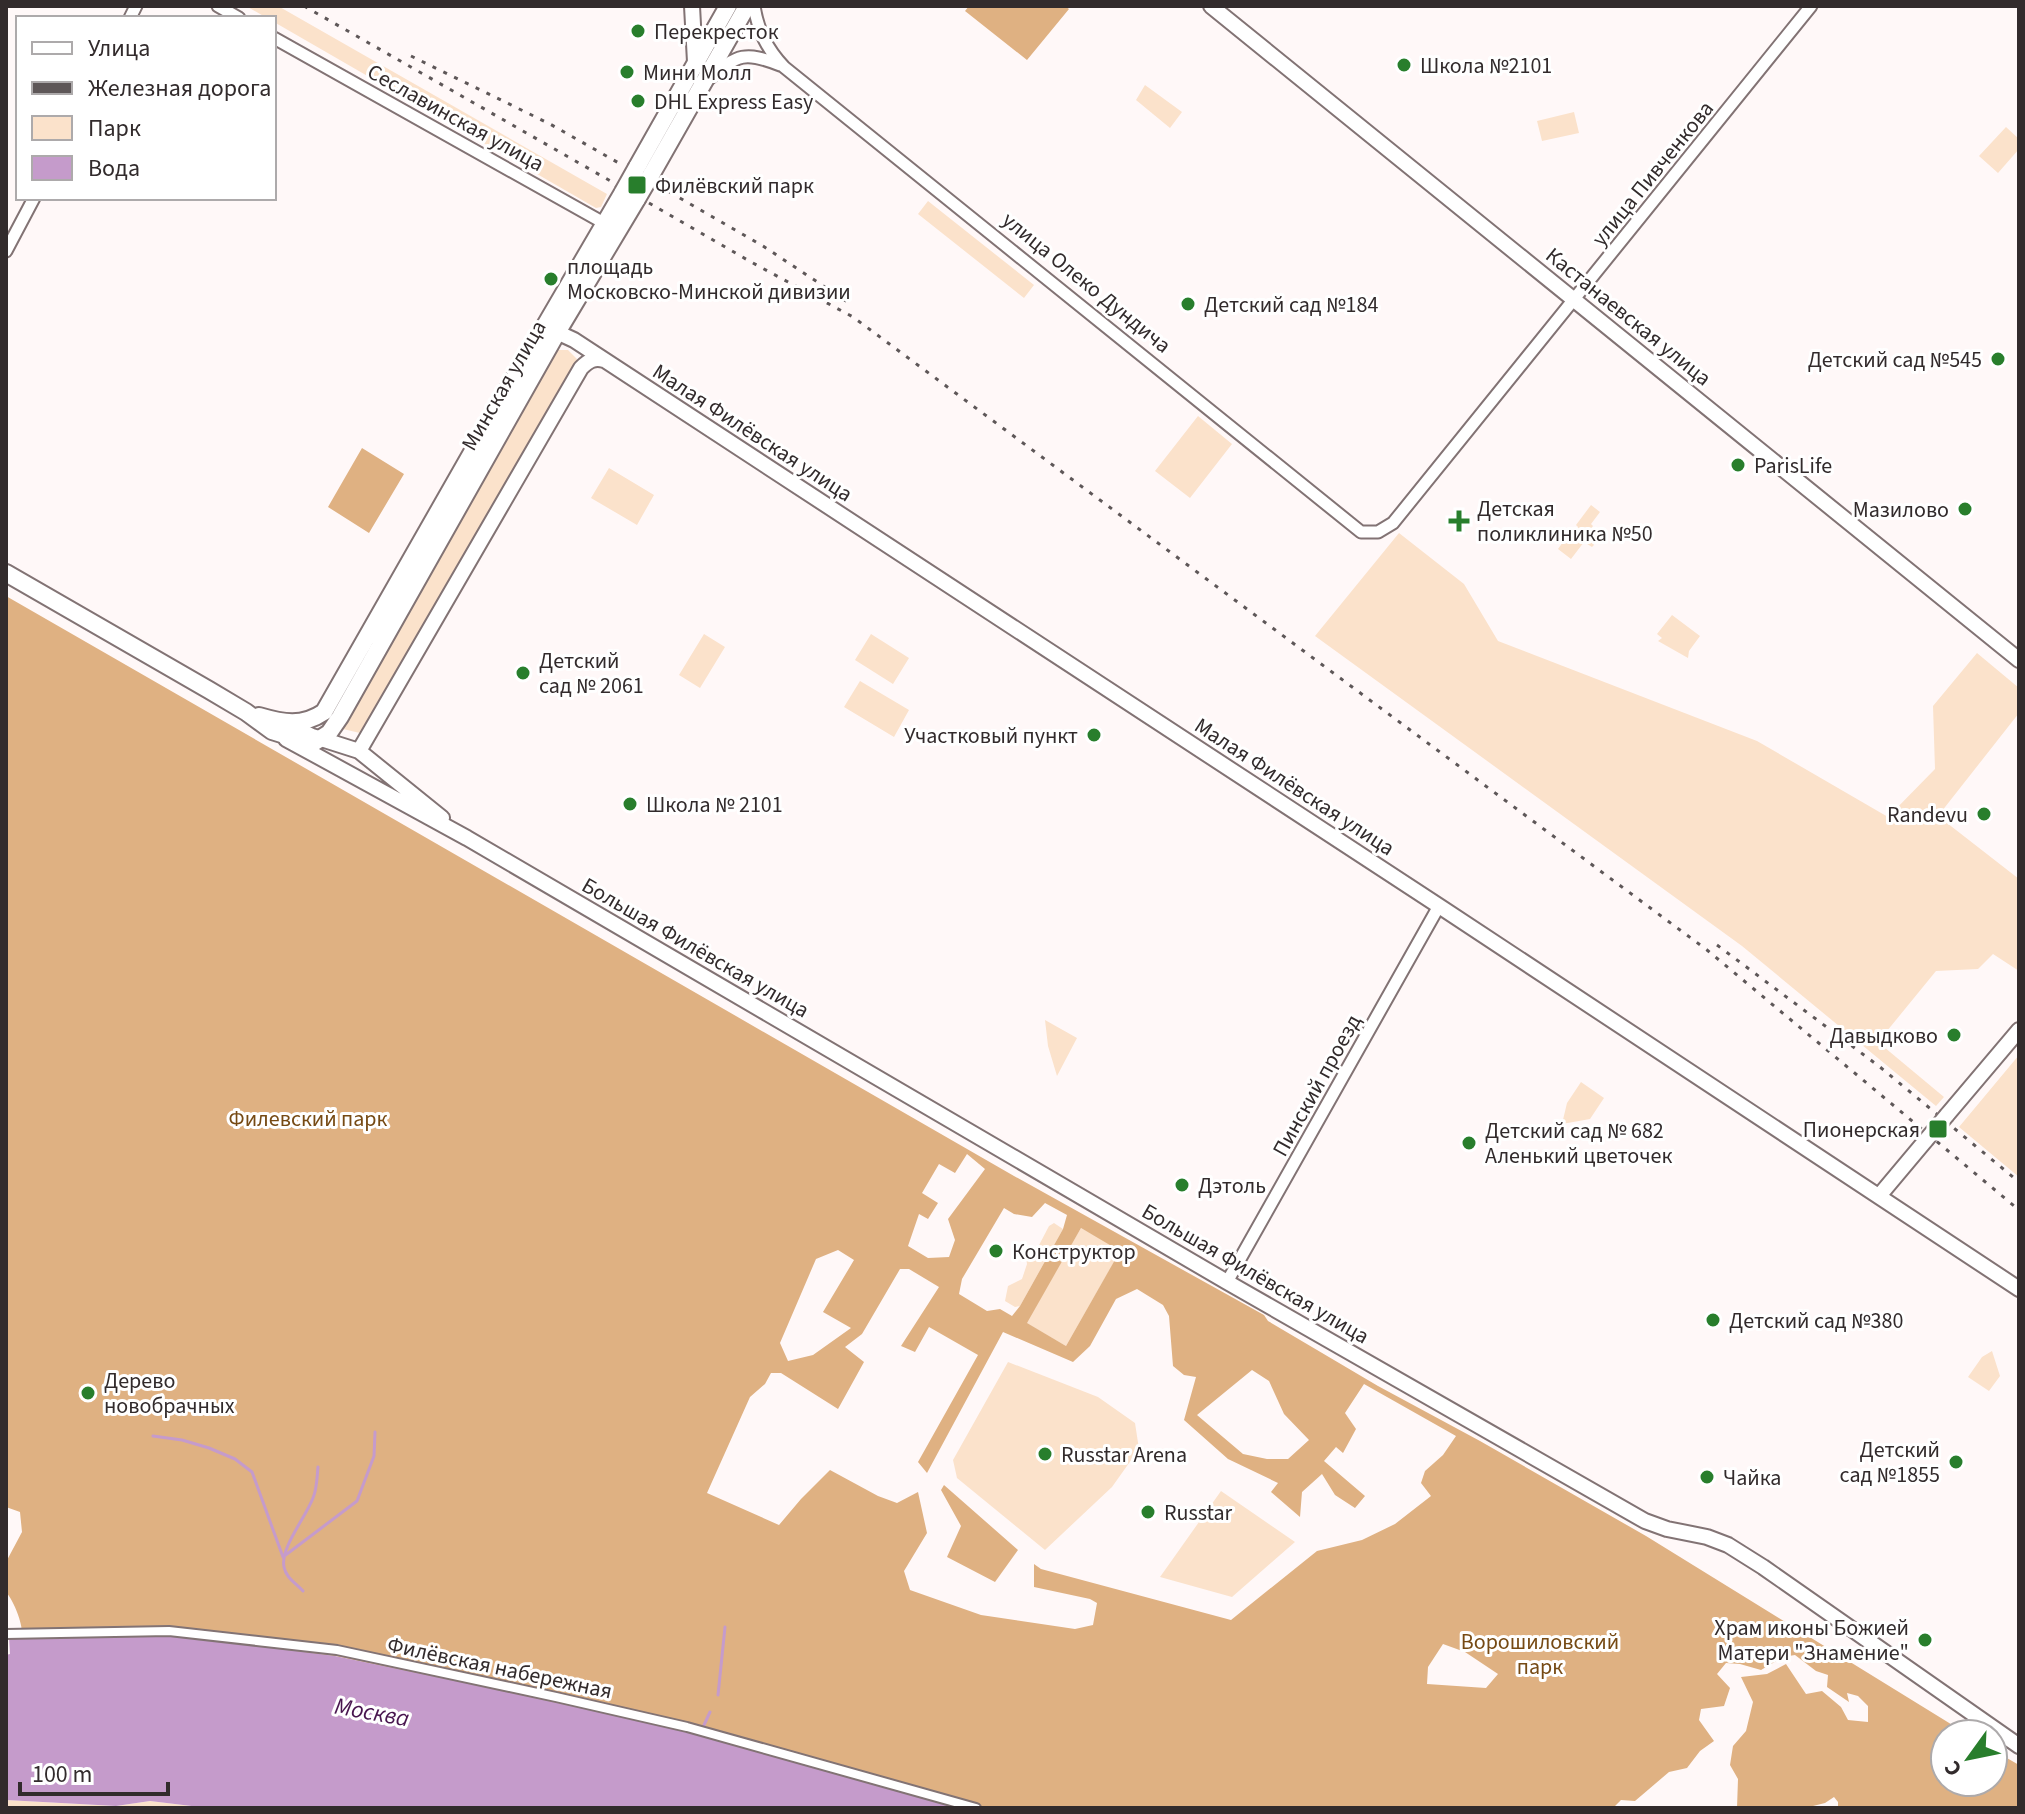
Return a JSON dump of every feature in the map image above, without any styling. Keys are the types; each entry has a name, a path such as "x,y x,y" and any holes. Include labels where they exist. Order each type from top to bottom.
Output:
{"main road":[{"name":"Минская улица","path":"644,171 695,62 728,6"},
{"name":"Минская улица","path":"322,739 329,733 332,715 551,329 644,171 702,85 747,6"},
{"name":"Большая Филёвская улица","path":"6,573 246,712 272,731"},
{"path":"246,712 288,724 332,715"},
{"path":"272,731 310,742 322,739"}],"street":[{"path":"218,6 236,16"},
{"path":"692,6 695,62"},
{"name":"улица Олеко Дундича","path":"754,6 762,36 784,67 1361,532"},
{"name":"Кастанаевская улица","path":"1211,6 2019,660"},
{"name":"улица Пивченкова","path":"1361,532 1378,532 1393,523 1811,6"},
{"name":"Сеславинская улица","path":"276,39 611,228"},
{"name":"улица Олеко Дундича","path":"702,85 740,57 753,55 784,67"},
{"path":"6,251 33,200"},
{"name":"Малая Филёвская улица","path":"551,329 604,360 1439,906 2019,1289"},
{"path":"332,715 352,749 581,368 590,360 604,360"},
{"name":"Большая Филёвская улица","path":"288,724 352,749 467,838"},
{"name":"Большая Филёвская улица","path":"272,731 467,838 1227,1282 1645,1521 1728,1545 2019,1746"},
{"name":"Большая Филёвская улица","path":"322,739 328,754 349,775"},
{"name":"Пинский проезд","path":"1227,1282 1439,906"},
{"path":"1879,1196 2019,1030"},
{"name":"Филёвская набережная","path":"6,1634 169,1631 337,1650 687,1727 976,1808"}],"green space":[{"path":"246,6 278,6 607,194 601,207 596,208 276,23 276,16 264,16"},
{"path":"969,6 1065,6 1069,9 1027,60 965,11"},
{"path":"1145,85 1182,112 1170,128 1136,100"},
{"path":"1574,112 1579,133 1542,141 1537,121"},
{"path":"2006,127 2019,139 2019,149 1998,173 1979,156"},
{"path":"928,201 1034,285 1024,298 918,214"},
{"path":"556,350 568,350 577,359 576,367 360,733 343,729"},
{"path":"1198,416 1232,444 1190,498 1155,471"},
{"path":"362,448 404,474 369,533 328,507"},
{"path":"609,468 654,495 637,525 591,498"},
{"path":"1591,505 1600,512 1586,535 1594,545 1592,547 1584,542 1571,559 1558,549 1570,532 1573,533 1578,527 1576,525"},
{"path":"1399,533 1464,584 1498,641 1757,741 1888,817 1935,769 1933,706 1977,653 2019,688 2019,713 1938,816 2019,879 2019,971 1993,954 1978,969 1936,971 1878,1042 1944,1097 1936,1106 1742,946 1315,636"},
{"path":"6,596 1014,1176 1264,1315 1268,1321 1378,1386 1646,1536 1941,1718 1929,1718 1929,1798 2009,1798 2009,1759 2019,1765 2019,1808 1838,1808 1834,1797 1825,1803 1805,1808 1737,1808 1738,1779 1730,1765 1733,1746 1746,1731 1753,1702 1741,1677 1767,1674 1786,1664 1806,1694 1822,1691 1841,1707 1848,1720 1868,1722 1868,1706 1858,1696 1847,1693 1849,1702 1827,1687 1828,1675 1816,1671 1795,1655 1783,1657 1761,1670 1726,1663 1717,1674 1730,1688 1724,1706 1701,1709 1699,1720 1714,1741 1700,1751 1687,1768 1669,1772 1635,1801 1621,1800 1615,1806 1618,1808 960,1808 700,1734 335,1656 143,1635 22,1631 16,1610 6,1592 6,1562 22,1532 20,1512 6,1507","holes":["967,1154 985,1169 948,1219 955,1240 949,1257 928,1258 908,1246 919,1214 928,1219 938,1203 922,1193 939,1164 955,1173","1045,1203 1067,1215 1063,1229 1012,1316 1000,1309 987,1311 959,1294 962,1279 1004,1208 1014,1214 1032,1217","1081,1228 1120,1251 1066,1346 1027,1323","838,1250 854,1260 823,1312 851,1328 813,1355 788,1361 780,1343 816,1259","900,1269 909,1269 939,1287 901,1346 915,1352 929,1327 978,1355 918,1462 927,1473 1003,1332 1073,1362 1090,1346 1116,1299 1137,1289 1163,1305 1169,1316 1173,1366 1184,1375 1196,1377 1184,1420 1228,1459 1278,1483 1271,1492 1300,1517 1302,1492 1322,1474 1335,1495 1355,1508 1365,1496 1324,1461 1336,1447 1343,1453 1356,1429 1345,1413 1364,1384 1456,1436 1443,1455 1425,1471 1421,1483 1431,1496 1395,1524 1362,1540 1317,1551 1231,1620 1041,1569 1034,1564 1034,1587 1097,1603 1093,1625 1075,1629 981,1615 910,1590 904,1571 927,1533 918,1492 897,1503 830,1470 779,1525 707,1493 750,1397 765,1384 771,1373 781,1373 838,1409 864,1362 845,1347 862,1334","1252,1370 1269,1381 1284,1414 1309,1440 1288,1459 1243,1454 1197,1415","1443,1644 1465,1652 1498,1674 1486,1688 1427,1684 1428,1667"]},
{"path":"1672,615 1700,636 1689,651 1688,658 1658,641 1662,638 1657,634"},
{"path":"704,634 725,647 700,688 679,675"},
{"path":"871,634 909,658 893,684 855,660"},
{"path":"860,681 909,710 894,737 844,707"},
{"path":"1045,1020 1077,1038 1057,1076 1048,1046"},
{"path":"2019,1055 2019,1177 1959,1127"},
{"path":"1581,1082 1604,1098 1590,1119 1562,1124 1567,1103"},
{"path":"1054,1223 1063,1229 1020,1306 1015,1307 1005,1301 1008,1286 1022,1279 1026,1257 1037,1249 1049,1226"},
{"path":"1081,1228 1121,1250 1066,1346 1026,1323"},
{"path":"1992,1351 2000,1376 1989,1391 1968,1377 1982,1357"},
{"name":"Russtar Arena","path":"1008,1362 1098,1397 1135,1423 1139,1449 1112,1487 1045,1550 957,1478 953,1460"},
{"path":"944,1485 1018,1550 995,1582 947,1557 961,1526 941,1490"},
{"path":"1221,1491 1295,1542 1232,1597 1160,1577"},
{"path":"6,1800 116,1806 150,1801 208,1808 6,1808"}],"water":[{"name":"Москва","path":"181,1636 335,1656 456,1681 700,1734 960,1808 208,1808 150,1801 116,1806 6,1800 6,1655 10,1654 9,1637"}],"waterway":[{"path":"153,1436 209,1448 235,1459 252,1472 283,1557 357,1501 374,1456 375,1432"},
{"path":"303,1591 287,1574 284,1559 310,1506 318,1467"},
{"path":"718,1695 725,1627"},
{"path":"704,1725 710,1712"}],"railway":[{"path":"304,6 614,183"},
{"path":"411,56 550,124 624,166"},
{"path":"659,186 763,246 849,303"},
{"path":"649,203 853,317 1707,950 2019,1210"},
{"path":"1717,945 1880,1067 2019,1182"}],"place":[{"name":"Перекресток","path":"638,31"},
{"name":"Школа №2101","path":"1404,65"},
{"name":"Мини Молл","path":"627,72"},
{"name":"DHL Express Easy","path":"638,101"},
{"name":"Филёвский парк","path":"637,185"},
{"name":"площадь Московско-Минской дивизии","path":"551,279"},
{"name":"Детский сад №184","path":"1188,304"},
{"name":"Детский сад №545","path":"1998,359"},
{"name":"ParisLife","path":"1738,465"},
{"name":"Мазилово","path":"1965,509"},
{"name":"Детская поликлиника №50","path":"1459,521"},
{"name":"Детский сад № 2061","path":"523,673"},
{"name":"Участковый пункт","path":"1094,735"},
{"name":"Школа № 2101","path":"630,804"},
{"name":"Randevu","path":"1984,814"},
{"name":"Давыдково","path":"1954,1035"},
{"name":"Пионерская","path":"1938,1129"},
{"name":"Детский сад № 682 Аленький цветочек","path":"1469,1143"},
{"name":"Дэтоль","path":"1182,1185"},
{"name":"Конструктор","path":"996,1251"},
{"name":"Детский сад №380","path":"1713,1320"},
{"name":"Дерево новобрачных","path":"88,1393"},
{"name":"Russtar Arena","path":"1045,1454"},
{"name":"Детский сад №1855","path":"1956,1462"},
{"name":"Чайка","path":"1707,1477"},
{"name":"Russtar","path":"1148,1512"},
{"name":"Храм иконы Божией Матери \"Знамение\"","path":"1925,1640"}],"park label":[{"name":"Филевский парк","path":"308,1118"},
{"name":"Ворошиловский парк","path":"1540,1654"}]}
